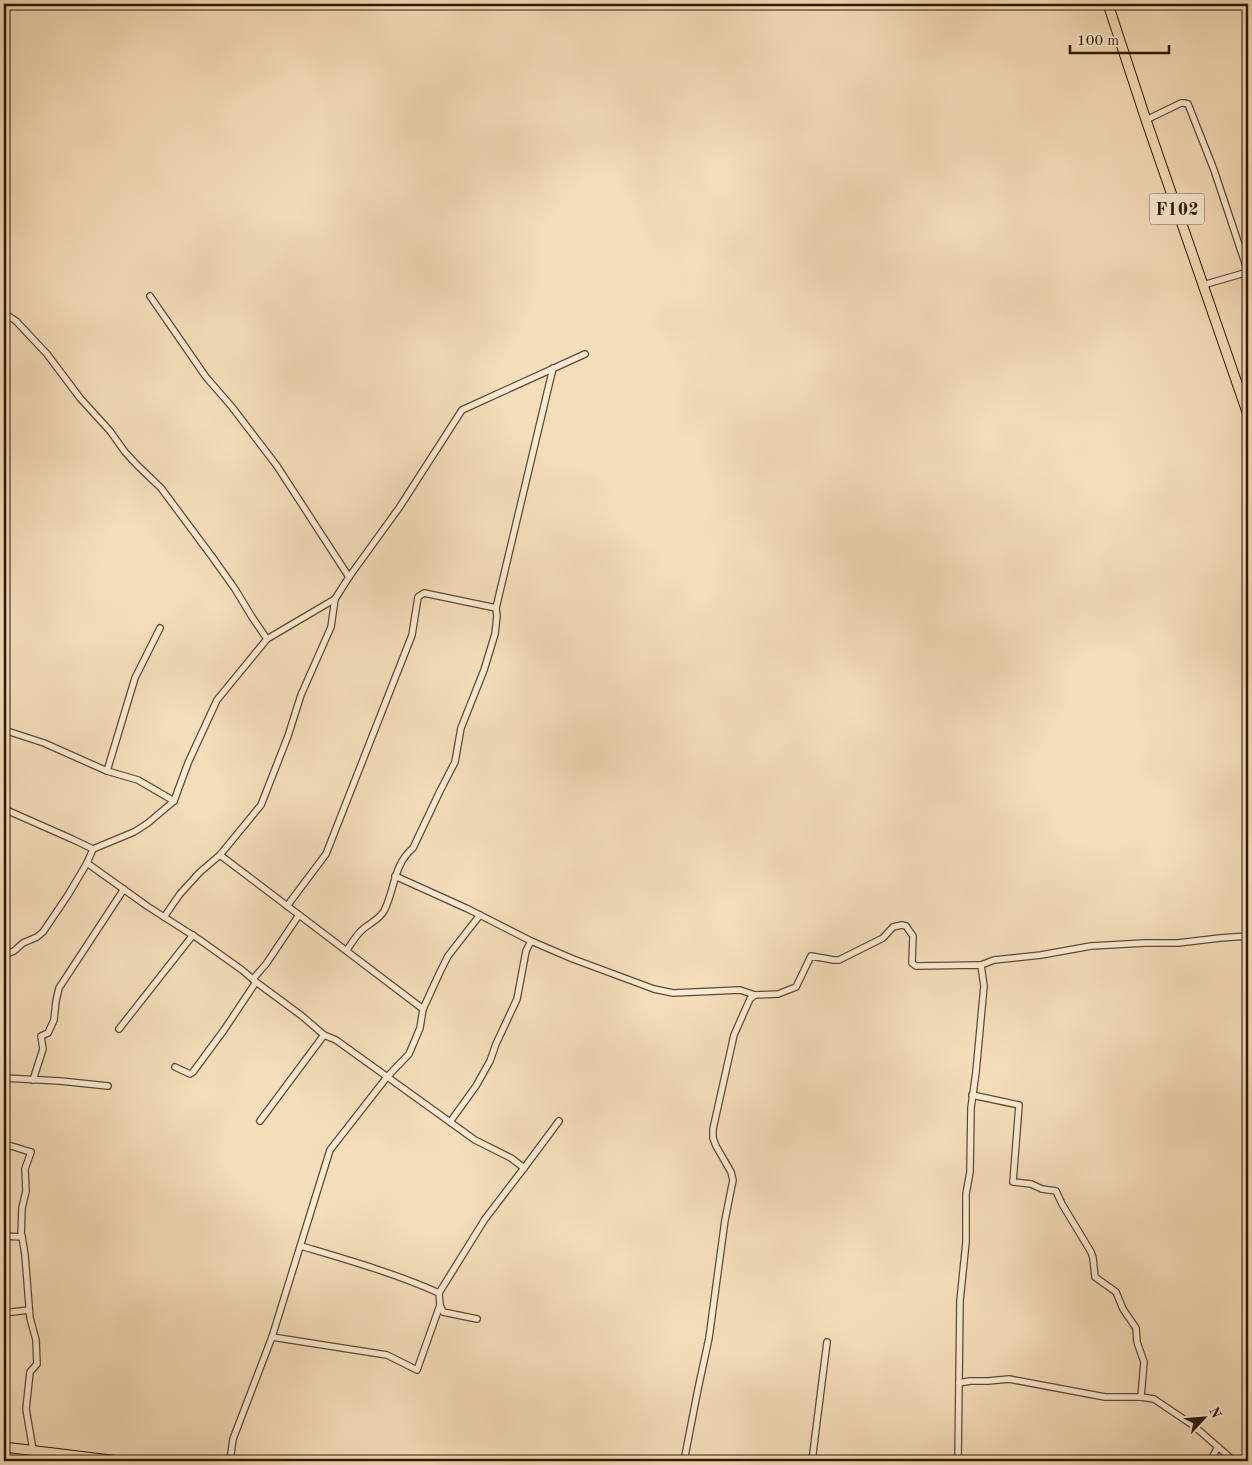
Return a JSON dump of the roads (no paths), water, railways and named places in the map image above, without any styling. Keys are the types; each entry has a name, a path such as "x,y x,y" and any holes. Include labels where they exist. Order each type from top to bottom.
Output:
{"main road":[{"name":"F102","path":"1108,4 1248,415"},
{"path":"4,1447 119,1461"}],"street":[{"path":"1146,120 1181,103 1188,104 1214,170 1248,272 1203,285"},
{"path":"150,296 206,377 232,407 277,466 349,577"},
{"path":"4,313 16,321 47,354 80,398 110,431 136,465 161,488 235,589 267,639"},
{"path":"164,917 180,894 200,872 220,856 261,805 288,736 301,695 331,627 335,599 399,508 462,410 584,354"},
{"path":"347,950 362,930 378,918 383,911 399,866 407,853 413,848 455,762 461,728 484,670 495,634 496,608 553,368"},
{"path":"287,906 326,854 412,635 418,597 424,593 496,608"},
{"path":"4,955 14,951 23,943 43,932 68,895 93,849 134,832 174,801 188,764 217,700 267,639 335,599"},
{"path":"107,771 136,678 160,628"},
{"path":"4,730 44,743 107,771 138,780 174,801"},
{"path":"4,809 93,849"},
{"path":"220,856 423,1009"},
{"path":"87,863 255,980 324,1035 336,1040 475,1140 511,1158 524,1168"},
{"path":"395,876 573,959 654,989 673,993 740,990 755,995 778,994 792,990 799,983 811,956 839,960 882,938 893,927 902,924 906,926 913,936 912,964 932,966 981,965 994,960 1065,952 1091,946 1178,943 1248,936"},
{"path":"32,1080 42,1049 41,1036 48,1033 54,1020 56,1001 60,988 124,889"},
{"path":"176,1067 190,1074 192,1072 224,1030 298,915"},
{"path":"230,1461 233,1439 272,1337 330,1150 386,1077 409,1054 420,1028 423,1009 448,956 480,915"},
{"path":"119,1029 193,936"},
{"path":"450,1122 476,1086 490,1061 517,999 526,951 531,941"},
{"path":"958,1461 960,1301 966,1242 966,1194 970,1172 971,1108 984,986 981,965"},
{"path":"684,1461 709,1338 732,1180 731,1172 713,1138 713,1129 734,1035 750,999 755,995"},
{"path":"260,1121 324,1035"},
{"path":"4,1078 108,1086"},
{"path":"972,1095 1019,1104 1013,1182 1031,1184 1042,1189 1056,1191 1091,1252 1094,1277 1116,1292 1123,1309 1136,1328 1137,1342 1144,1362 1141,1397"},
{"path":"477,1319 443,1312 439,1293 485,1219 559,1121"},
{"path":"4,1145 30,1152 25,1169 26,1191 20,1219 21,1237 26,1254 30,1318 36,1340 37,1364 30,1372 26,1400 27,1419 33,1450"},
{"path":"4,1236 21,1237"},
{"path":"300,1246 389,1272 439,1293"},
{"path":"272,1337 387,1355 417,1370 440,1305"},
{"path":"4,1313 30,1310"},
{"path":"812,1461 827,1342"},
{"path":"959,1383 1009,1379 1105,1397 1154,1399 1194,1426 1234,1461"},
{"path":"1210,1461 1218,1447"}]}
